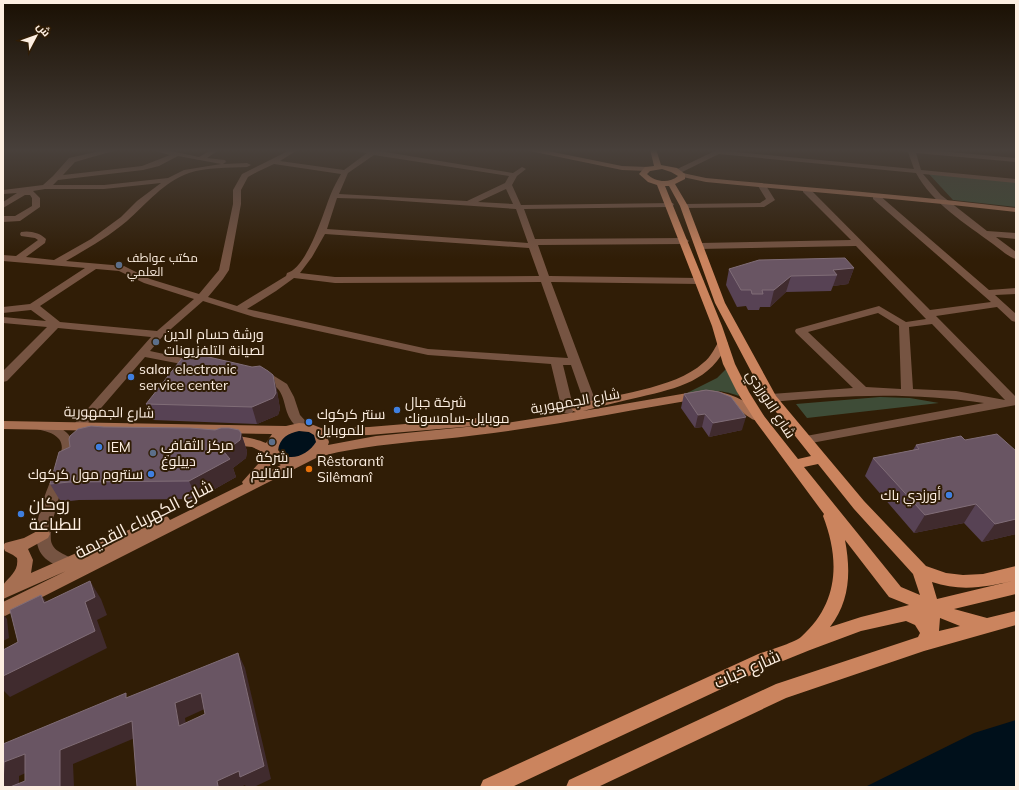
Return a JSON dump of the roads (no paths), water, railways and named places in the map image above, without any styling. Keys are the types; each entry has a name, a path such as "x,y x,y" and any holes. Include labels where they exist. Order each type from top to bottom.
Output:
{"main road":[{"name":"شارع الاورزدي","path":"669,186 670,205 723,343 729,364 743,392 760,419 827,507 895,592 932,607"},
{"name":"شارع الاورزدي","path":"671,186 684,206 720,303 771,398 859,505 920,571"},
{"path":"795,465 821,458"},
{"path":"806,643 824,622 834,606 840,584 839,548 832,519 827,507"},
{"path":"920,571 942,578 963,582 985,580 1016,573"},
{"path":"920,571 927,587 932,607 932,620 926,639"},
{"name":"شارع خبات","path":"490,787 762,661 806,643 861,624 1016,587"},
{"path":"961,600 957,604 957,608 962,617 969,621"},
{"path":"932,607 969,621 988,626"},
{"path":"905,613 924,623 928,630 926,639"},
{"path":"576,787 782,690 926,639 988,626 1016,618"}],"street":[{"path":"3,192 25,191 45,187 115,186"},
{"path":"56,262 94,241 124,220 140,203 162,186"},
{"path":"79,426 159,334 202,297 220,278 224,270 239,186"},
{"path":"239,309 280,284 302,266 322,231 339,186"},
{"path":"467,204 506,186"},
{"path":"508,186 519,207 533,244 591,405"},
{"path":"762,186 876,197 944,201 1016,210"},
{"path":"684,206 761,205 771,200 762,186"},
{"path":"929,186 944,201 1016,256"},
{"path":"806,190 1015,402"},
{"path":"3,206 25,191"},
{"path":"3,219 17,219 36,207 36,198 32,193 25,191"},
{"path":"334,196 373,197 519,207 670,205"},
{"path":"876,197 1016,319"},
{"path":"322,231 533,244 685,241"},
{"path":"18,259 42,241 42,239 38,236 24,234"},
{"path":"986,234 1016,236"},
{"path":"699,246 858,243"},
{"path":"3,258 121,268 147,281 254,314 428,352 576,362"},
{"path":"3,310 33,306 94,266"},
{"path":"290,275 336,280 545,279 699,281"},
{"path":"986,293 1016,291"},
{"path":"863,391 800,331 879,309 904,325 930,317 998,304"},
{"path":"33,306 40,309 56,324"},
{"path":"3,320 159,334"},
{"path":"3,378 56,324"},
{"path":"904,325 907,392"},
{"name":"شارع الجمهورية","path":"319,432 369,431 446,426 516,418 591,405 669,386 683,381 695,375 709,364 720,352 723,343"},
{"path":"141,353 212,366"},
{"path":"556,361 568,410"},
{"path":"251,374 267,377 283,387 288,397 294,417 305,427"},
{"path":"771,398 863,391 956,395 994,401 1015,402"},
{"name":"شارع الجمهورية","path":"316,453 364,441 504,428 705,394 721,395 733,399 760,419"},
{"path":"806,440 1015,402"},
{"name":"شارع الجمهورية","path":"3,425 286,430"},
{"path":"40,426 49,427 62,434 73,448 43,534 46,549 51,555 67,563"},
{"path":"91,439 107,437 254,443 285,461 301,461 316,453 323,442 319,432 316,429 305,427 286,430 274,439 272,453"},
{"name":"شارع الكهرباء القديمة","path":"3,592 249,482 256,476 272,453"},
{"name":"شارع الكهرباء القديمة","path":"3,610 301,461"},
{"path":"7,547 28,543 43,534"},
{"path":"3,592 14,584 21,576 25,568 26,560 24,554 19,550 7,547"}],"water":[{"path":"297,431 307,431 312,433 318,440 316,447 301,456 286,456 278,447 279,444 285,436"},
{"path":"1016,720 1016,787 865,787 974,733"}],"place":[{"name":"مكتب عواطف العلمي","path":"119,265"},
{"name":"ورشة حسام الدين لصيانة التلفزيونات","path":"156,342"},
{"name":"salar electronic service center","path":"131,377"},
{"name":"شركة جبال موبايل-سامسونك","path":"397,410"},
{"name":"سنتر كركوك للموبايل","path":"309,422"},
{"name":"شركة الاقاليم","path":"272,442"},
{"name":"IEM","path":"99,447"},
{"name":"مركز الثقافي دييلوغ","path":"153,453"},
{"name":"Rêstorantî Silêmanî","path":"309,469"},
{"name":"سنتروم مول كركوك","path":"151,474"},
{"name":"أورزدي باك","path":"949,495"},
{"name":"روكان للطباعة","path":"21,514"}]}
